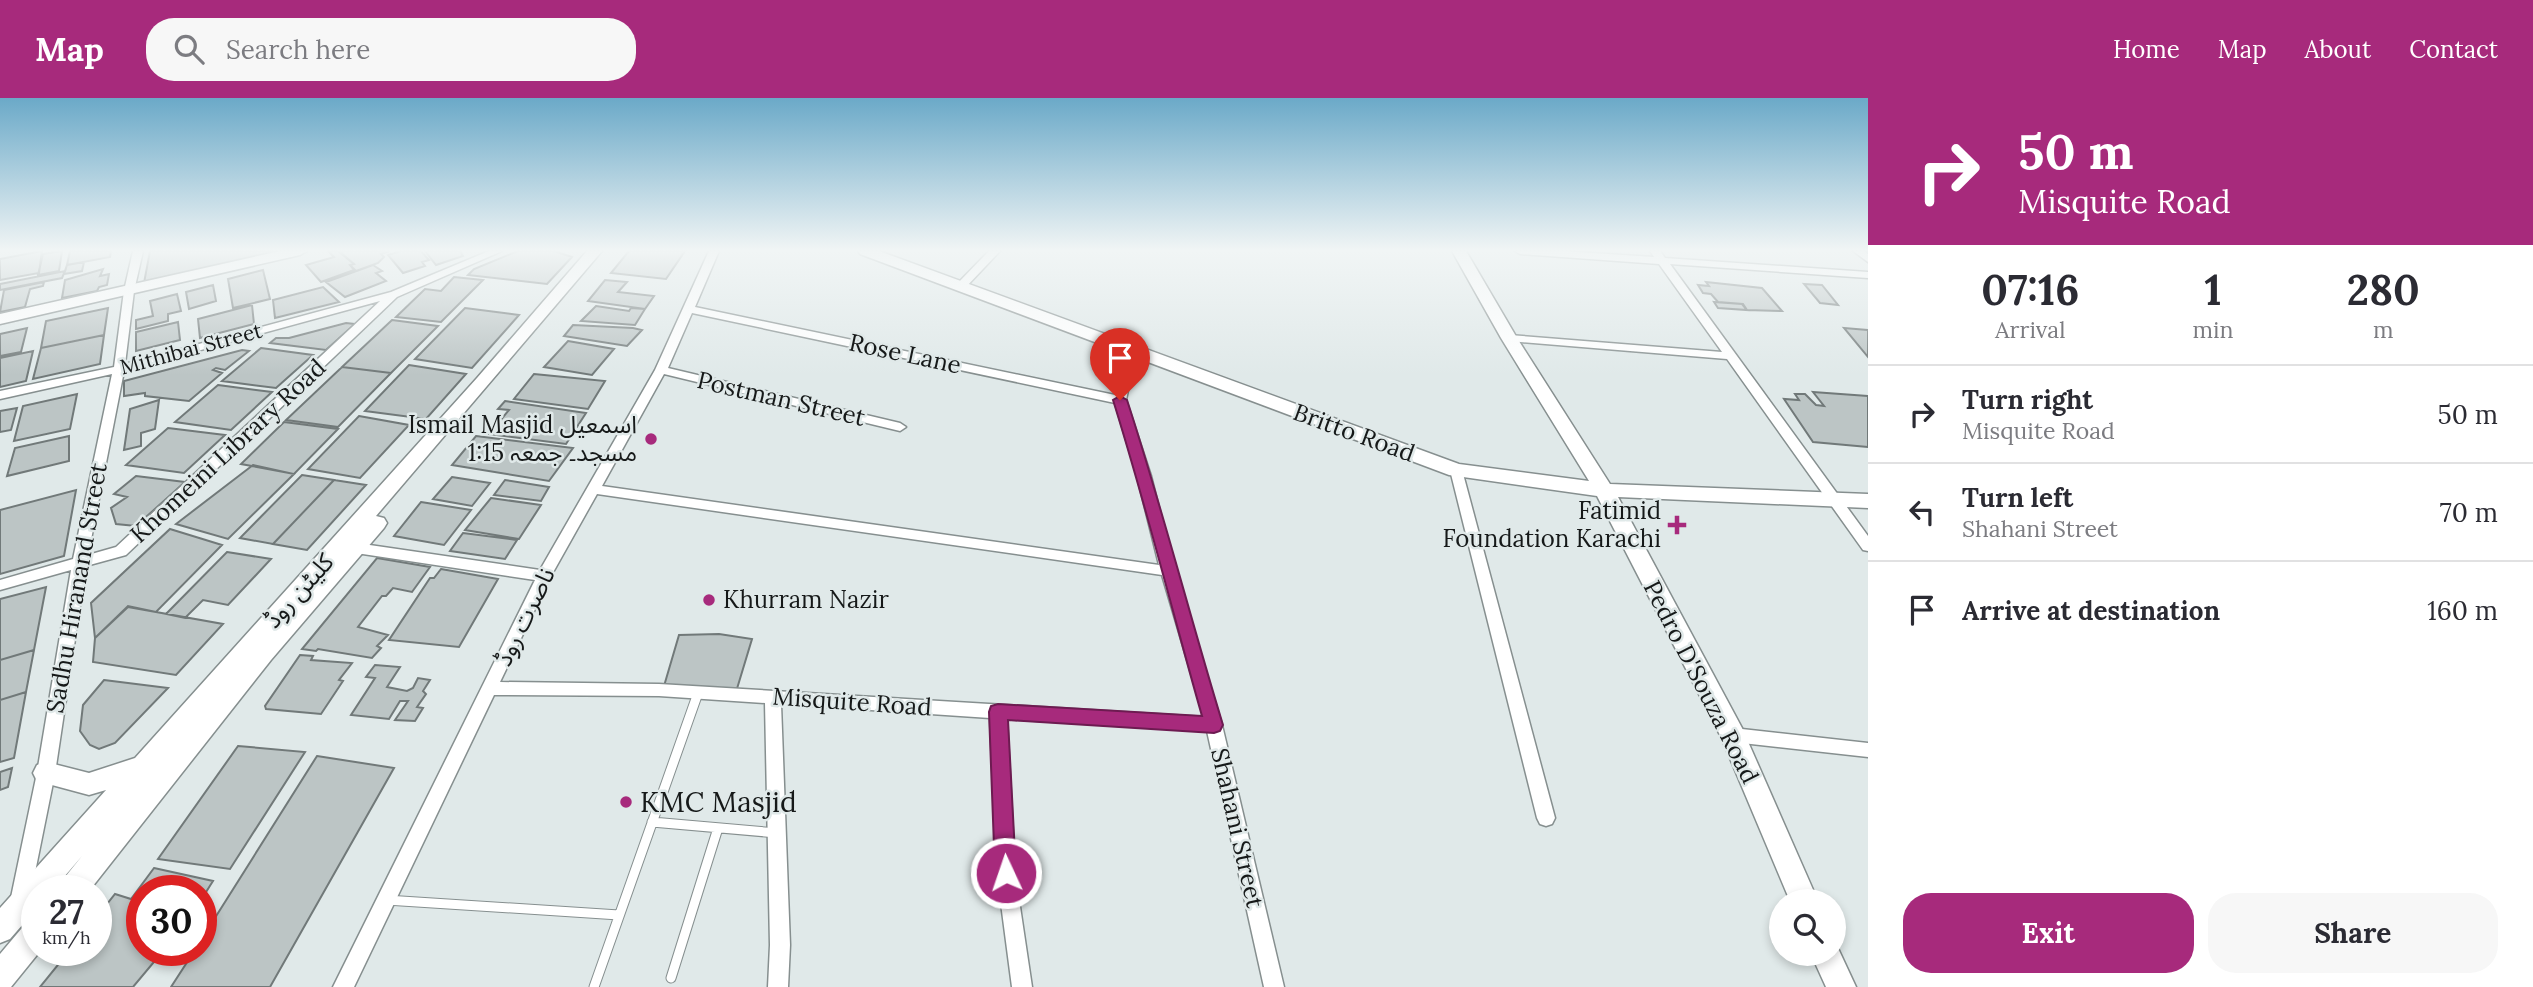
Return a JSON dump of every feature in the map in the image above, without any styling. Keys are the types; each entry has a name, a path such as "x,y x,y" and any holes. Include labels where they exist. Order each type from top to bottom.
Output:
{"street":[{"path":"0,319 122,292"},
{"name":"Sadhu Hiranand Street","path":"33,875 78,565 119,369 129,292"},
{"name":"کلیٹن روڈ","path":"57,875 143,766 560,292"},
{"name":"کلیٹن روڈ","path":"84,875 263,654 356,548 562,292"},
{"name":"ناصرت روڈ","path":"343,987 544,576 661,370 697,292"},
{"name":"Britto Road","path":"979,292 1456,470 1604,490 1868,501"},
{"name":"Pedro D'Souza Road","path":"1483,292 1604,490 1732,735 1799,889"},
{"path":"1685,292 1868,546"},
{"name":"Mithibai Street","path":"0,395 119,369 395,293"},
{"name":"Khomeini Library Road","path":"0,585 121,551 395,293"},
{"name":"Rose Lane","path":"690,309 1120,400"},
{"path":"1509,338 1733,356"},
{"path":"1120,400 1125,374 1144,353"},
{"name":"Postman Street","path":"661,370 900,427"},
{"name":"Shahani Street","path":"1120,400 1214,725 1274,987"},
{"path":"1456,470 1546,818"},
{"path":"594,489 1168,571"},
{"path":"356,548 544,576"},
{"name":"Misquite Road","path":"490,688 698,693 1214,725"},
{"path":"773,697 780,946 778,987"},
{"path":"998,712 1006,873 1022,987"},
{"path":"1732,735 1868,750"},
{"path":"46,773 89,784 143,766"},
{"name":"کلیٹن روڈ","path":"0,929 21,916"},
{"path":"0,977 21,951"},
{"path":"1831,966 1841,987"}],"lane":[{"path":"594,987 698,693"},
{"path":"652,822 777,833"},
{"path":"671,978 718,828"},
{"path":"386,900 619,915"}],"building":[{"path":"4,292 29,292 25,307 0,312"},
{"path":"63,292 90,292 62,298"},
{"path":"186,292 214,292 216,301 189,309"},
{"path":"230,292 268,292 270,299 233,308"},
{"path":"302,292 329,292 339,302 275,318 273,300"},
{"path":"339,292 357,292 345,297"},
{"path":"421,292 471,292 441,322 396,317"},
{"path":"595,292 654,296 645,309 588,301"},
{"path":"1766,292 1782,311 1747,310 1743,304 1718,302 1711,294 1703,293"},
{"path":"1811,292 1828,292 1838,305 1820,303"},
{"path":"177,294 181,311 168,314 168,321 136,329 136,320 153,316 150,301"},
{"path":"1714,302 1742,304 1747,310 1718,308"},
{"path":"252,305 254,324 200,338 198,319"},
{"path":"596,306 629,311 631,308 645,309 635,325 581,321"},
{"path":"108,308 104,335 41,348 46,321"},
{"path":"465,308 519,315 472,368 415,359"},
{"path":"392,320 438,326 391,373 342,367"},
{"path":"178,322 180,340 136,351 136,332"},
{"path":"346,323 355,324 326,350 270,343 276,338 289,338"},
{"path":"573,325 642,330 627,346 564,336"},
{"path":"27,328 21,352 0,356 0,334"},
{"path":"1844,328 1868,330 1868,357"},
{"path":"104,335 100,364 33,379 41,348"},
{"path":"568,341 614,349 592,375 544,367"},
{"path":"261,348 313,355 276,388 222,381"},
{"path":"242,350 249,351 225,370 213,370 222,373 189,401 145,396 145,393 124,396 124,381"},
{"path":"33,351 26,381 0,387 0,358"},
{"path":"409,365 466,374 426,419 365,411"},
{"path":"342,367 391,373 338,427 286,420"},
{"path":"534,374 605,381 588,409 514,399"},
{"path":"218,385 272,392 231,430 175,422"},
{"path":"1813,392 1868,396 1868,447 1813,442 1784,399 1799,400 1795,394 1805,394 1816,405 1824,406"},
{"path":"77,394 70,429 14,441 23,406"},
{"path":"159,400 155,429 141,433 141,446 124,450 130,409"},
{"path":"505,401 586,413 566,444 489,434 509,410 498,409"},
{"path":"17,408 11,430 0,432 0,411"},
{"path":"359,416 409,425 360,478 308,469"},
{"path":"284,422 338,429 294,474 241,464"},
{"path":"168,428 225,435 184,473 126,465"},
{"path":"69,436 69,461 7,476 15,448"},
{"path":"476,436 573,448 549,481 452,465"},
{"path":"253,465 294,474 228,539 176,524"},
{"path":"302,475 334,480 273,544 240,538"},
{"path":"136,476 185,482 136,526 116,524 111,508 127,497 114,494"},
{"path":"452,477 490,483 472,506 433,499"},
{"path":"334,480 366,485 307,550 273,544"},
{"path":"505,480 549,487 541,501 494,495"},
{"path":"76,490 64,556 0,574 0,510"},
{"path":"491,498 541,505 519,539 465,530"},
{"path":"421,502 471,510 444,545 394,536"},
{"path":"170,529 222,545 156,612 128,606 95,638 91,603"},
{"path":"463,533 517,540 505,559 450,551"},
{"path":"227,552 271,559 228,605 203,600 185,618 166,614"},
{"path":"377,558 430,567 412,592 393,588 386,596 382,596 358,627 388,635 377,646 381,648 372,658 302,649"},
{"path":"441,569 498,579 459,647 389,640 430,578 434,578"},
{"path":"46,587 34,650 0,660 0,599"},
{"path":"128,607 223,624 176,675 93,662 95,638"},
{"path":"719,634 752,639 736,692 664,686 679,635"},
{"path":"34,650 26,692 0,700 0,660"},
{"path":"300,655 313,656 311,660 352,663 339,680 343,681 321,714 266,709 265,706"},
{"path":"375,665 400,667 387,687 407,691 413,688 418,678 430,680 423,691 426,694 417,707 423,708 415,721 395,720 408,701 400,701 389,719 351,715 375,678 366,677"},
{"path":"104,680 168,688 115,743 99,749 90,745 80,731 83,705"},
{"path":"26,692 14,758 0,762 0,700"},
{"path":"238,746 305,752 230,869 158,859"},
{"path":"317,756 394,768 270,987 171,987 185,966 217,966 217,915"},
{"path":"12,768 8,787 0,790 0,772"},
{"path":"154,868 186,875 149,875"},
{"path":"115,894 126,897 126,966 151,966 133,987 40,987 57,966 112,966 112,898"}],"place":[{"name":"Ismail Masjid اسمعیل مسجد۔ جمعہ 1:15","path":"651,439"},
{"name":"Fatimid Foundation Karachi","path":"1677,525"},
{"name":"Khurram Nazir","path":"709,600"},
{"name":"KMC Masjid","path":"626,802"}],"route":[{"path":"1006,873 998,712 1214,725 1120,400"}]}
